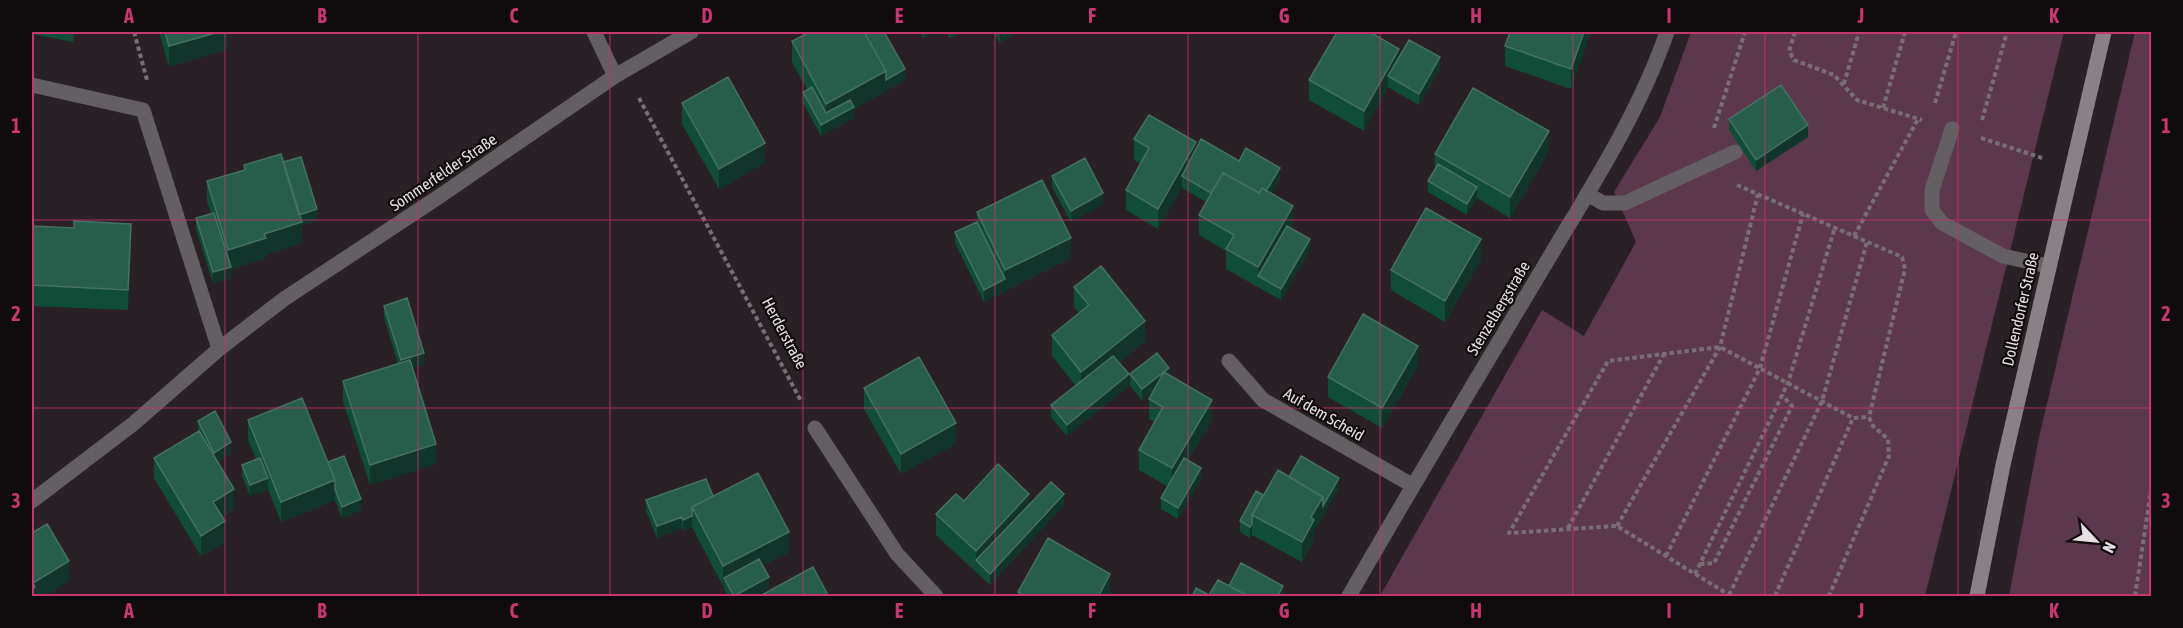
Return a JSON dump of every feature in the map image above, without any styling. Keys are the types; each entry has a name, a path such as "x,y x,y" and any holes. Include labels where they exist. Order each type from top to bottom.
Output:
{"main road":[{"name":"Dollendorfer Straße","path":"1977,597 2003,465 2104,32"}],"street":[{"path":"594,32 620,73"},
{"name":"Sommerfelder Straße","path":"32,501 133,424 219,349 284,299 620,73 691,32"},
{"name":"Stenzelbergstraße","path":"1349,597 1412,485 1610,155 1653,67 1667,32"},
{"path":"32,85 142,110 219,349"},
{"path":"1952,129 1932,190 1932,210 1942,223 2003,256 2048,266"},
{"path":"1587,194 1603,203 1625,203 1735,152"},
{"name":"Auf dem Scheid","path":"1229,361 1263,400 1412,485"},
{"path":"815,428 897,554 936,597"}],"path":[{"path":"134,32 149,86 142,110"},
{"path":"1744,32 1701,169 1902,257 1905,269 1869,417 1873,426 1888,439 1890,456 1829,597"},
{"path":"1795,32 1789,51 1794,60 1834,75 1857,100 2072,167"},
{"path":"1844,85 1859,32"},
{"path":"1883,108 1905,32"},
{"path":"1929,122 1956,32"},
{"path":"1977,137 2007,32"},
{"name":"Herderstraße","path":"620,73 815,428"},
{"path":"1854,236 1918,119"},
{"path":"1617,526 1720,347 1758,194"},
{"path":"1666,556 1760,368 1803,214"},
{"path":"1695,574 1788,383 1835,227"},
{"path":"1868,242 1822,401 1730,596 1617,526 1509,533 1608,361 1720,347 1822,401 1853,418 1869,417"},
{"path":"1567,528 1664,354"},
{"path":"1700,564 1714,563 1792,406 1782,394"},
{"path":"1774,597 1853,418"},
{"path":"2136,597 2151,484"}],"shaded area":[{"path":"1691,32 2064,32 1925,596 1380,596 1542,310 1584,336 1636,242 1614,192 1660,117"},
{"path":"2135,32 2152,32 2151,596 2009,596 2038,442"}],"building":[{"path":"165,32 219,32 169,46"},
{"path":"810,32 864,32 886,71 826,104 792,41"},
{"path":"864,32 884,32 905,69 886,80 886,71"},
{"path":"1337,32 1370,32 1399,49 1364,111 1309,80"},
{"path":"1510,32 1584,32 1571,69 1505,46"},
{"path":"1409,40 1440,57 1419,94 1388,76"},
{"path":"728,77 765,143 719,169 682,103"},
{"path":"1781,85 1808,125 1756,160 1729,119"},
{"path":"812,87 826,113 850,100 854,107 821,125 803,92"},
{"path":"1473,88 1549,131 1510,197 1435,154"},
{"path":"1149,115 1196,142 1158,209 1126,190 1149,148 1134,139"},
{"path":"1201,139 1239,161 1246,148 1280,168 1266,191 1262,188 1259,193 1223,173 1211,193 1182,176"},
{"path":"281,154 302,222 264,234 266,238 228,250 207,181 245,170 244,165"},
{"path":"301,157 317,209 299,215 283,162"},
{"path":"1085,158 1103,193 1071,211 1052,176"},
{"path":"1438,164 1477,187 1467,204 1428,181"},
{"path":"1223,173 1259,193 1262,188 1293,206 1258,267 1226,249 1234,235 1199,215"},
{"path":"1042,180 1071,238 1005,270 977,212"},
{"path":"1426,208 1481,239 1445,301 1391,270"},
{"path":"214,213 231,267 213,272 196,218"},
{"path":"74,221 131,224 128,290 32,285 32,226 74,228"},
{"path":"977,222 1005,279 984,290 955,232"},
{"path":"1287,226 1310,239 1281,289 1258,276"},
{"path":"1101,266 1145,321 1081,372 1052,335 1089,305 1074,287"},
{"path":"407,298 424,353 401,360 384,306"},
{"path":"1363,314 1418,346 1382,408 1328,377"},
{"path":"1157,353 1169,368 1142,389 1130,374"},
{"path":"1113,356 1129,374 1067,425 1051,405"},
{"path":"919,357 956,423 901,454 864,388"},
{"path":"410,360 436,444 370,465 343,381"},
{"path":"1164,372 1212,400 1172,468 1139,450 1163,407 1149,399"},
{"path":"302,398 335,480 281,502 248,420"},
{"path":"215,411 231,442 214,453 198,421"},
{"path":"199,431 234,489 213,502 225,521 201,536 154,458"},
{"path":"344,456 361,499 342,507 328,462"},
{"path":"1301,456 1339,478 1323,506 1323,497 1289,477"},
{"path":"260,458 268,478 250,485 242,465"},
{"path":"1184,458 1201,468 1178,508 1161,498"},
{"path":"998,464 1029,494 976,551 936,514 956,494 964,501"},
{"path":"1278,470 1323,497 1311,517 1314,520 1302,542 1252,515"},
{"path":"758,473 789,532 723,566 692,507"},
{"path":"706,479 713,496 692,507 692,516 657,526 646,500"},
{"path":"1051,482 1064,494 990,574 976,560"},
{"path":"1256,491 1263,495 1252,515 1250,527 1240,521"},
{"path":"47,524 69,561 33,583 35,587 32,590 32,533"},
{"path":"1048,538 1110,574 1098,597 1026,597 1018,592"},
{"path":"759,559 769,577 734,596 724,578"},
{"path":"1241,563 1283,586 1277,597 1250,597 1229,586"},
{"path":"813,567 829,597 758,597"},
{"path":"1218,580 1250,597 1192,597 1196,588 1209,595"}]}
